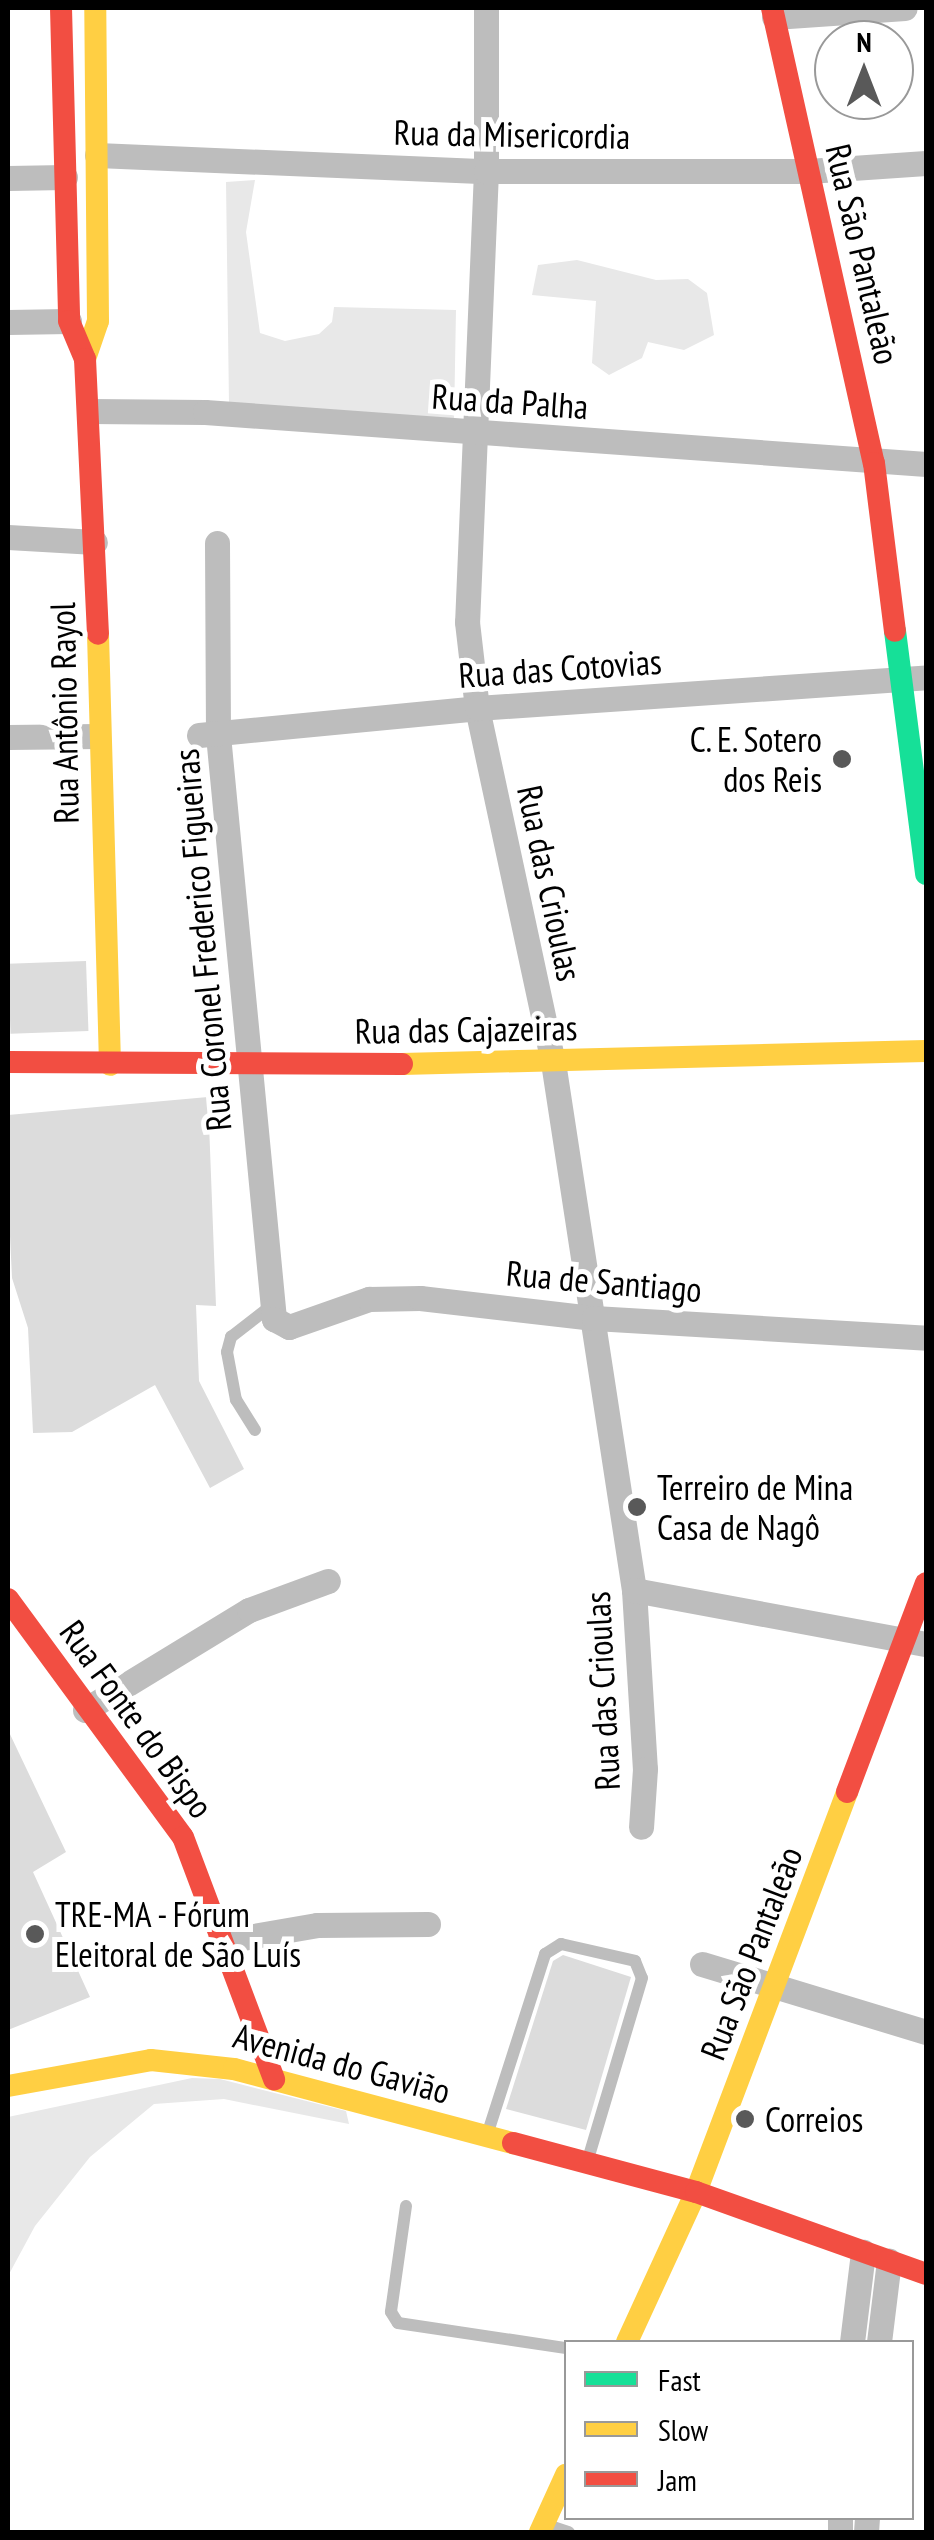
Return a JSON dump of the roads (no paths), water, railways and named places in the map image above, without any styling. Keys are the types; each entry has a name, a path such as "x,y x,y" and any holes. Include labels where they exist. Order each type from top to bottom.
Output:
{"street":[{"name":"Rua Antônio Rayol","path":"62,8 69,321 85,359 95,542 110,1064"},
{"name":"Rua Antônio Rayol","path":"85,359 98,321 95,8"},
{"name":"Rua das Crioulas","path":"486,8 486,171 467,622 477,708 552,1062 634,1590 645,1770 641,1827"},
{"path":"773,12 905,8"},
{"name":"Rua São Pantaleão","path":"773,12 874,462 914,678 926,874"},
{"name":"Rua da Misericordia","path":"97,154 486,171 808,171 926,163"},
{"path":"8,178 65,178"},
{"path":"8,322 69,321"},
{"name":"Rua da Palha","path":"89,412 205,412 926,464"},
{"path":"8,537 95,542"},
{"name":"Rua Coronel Frederico Figueiras","path":"217,543 209,735 276,1315"},
{"name":"Rua das Cotovias","path":"209,735 477,708 914,678"},
{"path":"8,736 98,736"},
{"name":"Rua das Cajazeiras","path":"8,1062 250,1068 926,1051"},
{"name":"Rua de Santiago","path":"276,1315 368,1298 594,1318 926,1338"},
{"path":"85,1710 249,1610 328,1581"},
{"name":"Rua São Pantaleão","path":"628,2340 692,2202 918,1642 926,1583"},
{"path":"634,1590 918,1642"},
{"name":"Rua Fonte do Bispo","path":"12,1615 167,1810 219,1942 238,2036 274,2079"},
{"path":"219,1942 318,1926 428,1924"},
{"path":"702,1964 778,1982 926,2032"},
{"path":"151,2060 238,2036"},
{"name":"Avenida do Gavião","path":"10,2087 151,2060 274,2079 647,2184 886,2272 926,2298"},
{"path":"852,2340 860,2263"},
{"path":"878,2340 886,2272"},
{"name":"Avenida do Gavião","path":"886,2272 926,2274"},
{"path":"542,2528 564,2479"},
{"path":"840,2532 850,2532"}],"lane":[{"path":"255,1430 236,1400 226,1352 231,1337 276,1315"},
{"path":"486,2138 544,1954 561,1944 635,1961 642,1978 586,2166"},
{"path":"406,2206 391,2312 398,2323 564,2348"},
{"path":"542,2528 569,2532"}],"place":[{"name":"C. E. Sotero dos Reis","path":"842,759"},
{"name":"Terreiro de Mina Casa de Nagô","path":"637,1507"},
{"name":"TRE-MA - Fórum Eleitoral de São Luís","path":"35,1934"},
{"name":"Correios","path":"745,2119"}]}
